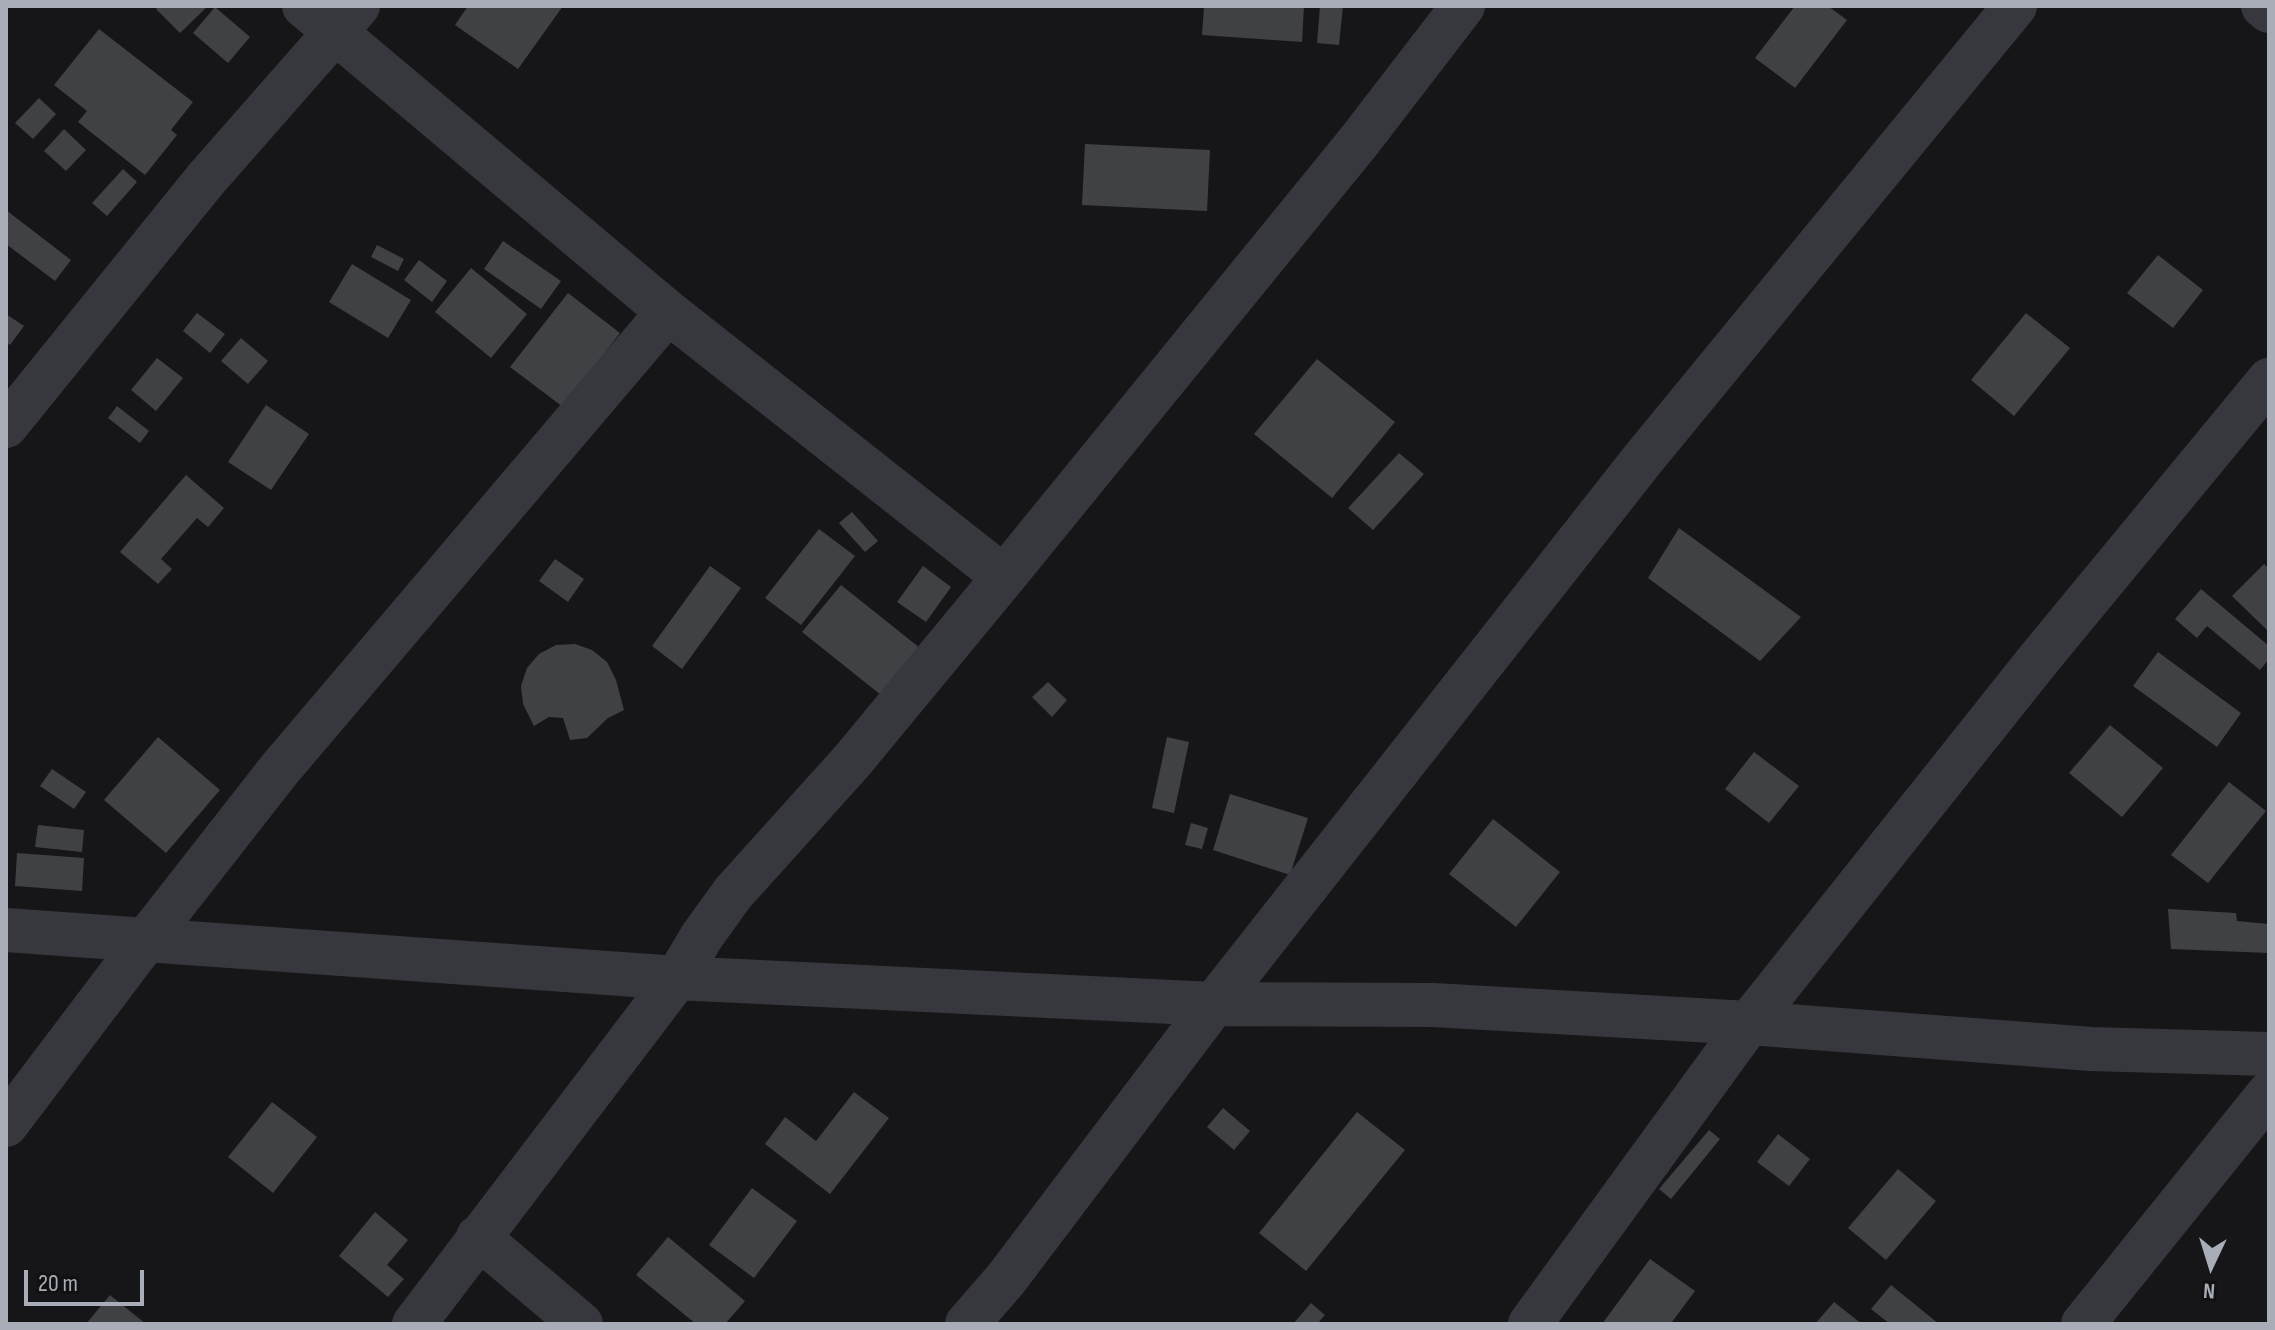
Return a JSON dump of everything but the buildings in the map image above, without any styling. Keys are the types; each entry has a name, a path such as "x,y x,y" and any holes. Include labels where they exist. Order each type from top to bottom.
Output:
{"street":[{"path":"414,1324 677,978 733,893 852,761 1004,577 1350,152 1463,6"},
{"path":"967,1324 1006,1279 1214,1004 1643,459 2015,6"},
{"path":"2263,6 2269,11"},
{"path":"6,426 206,179 333,15 668,312 1004,577"},
{"path":"6,1125 279,770 668,312"},
{"path":"1530,1324 1749,1023 2038,660 2269,380"},
{"path":"6,930 677,978 1214,1004 1433,1005 1749,1023 2091,1049 2269,1054"},
{"path":"2083,1324 2269,1093"},
{"path":"478,1237 581,1324"}]}
